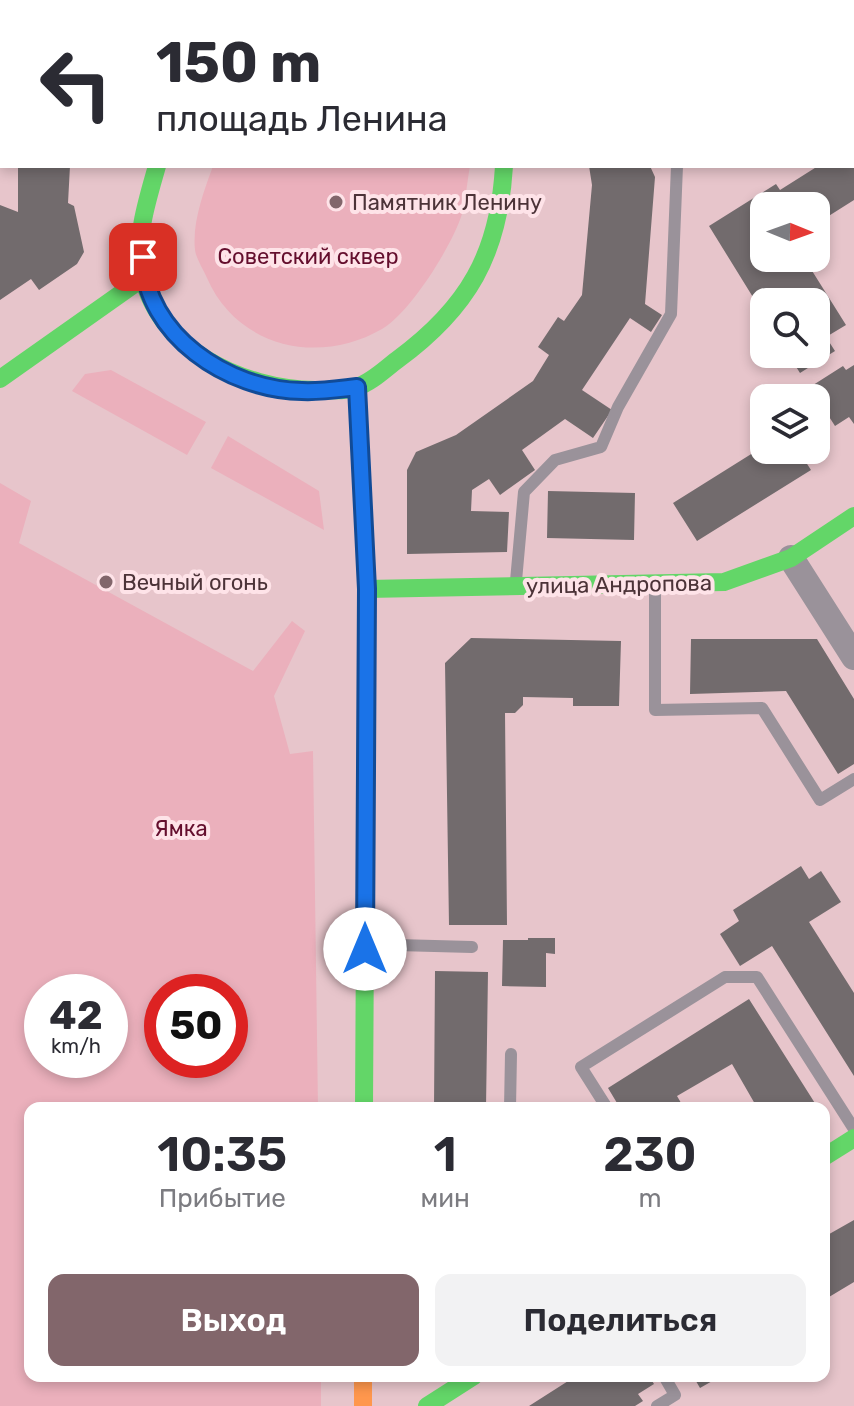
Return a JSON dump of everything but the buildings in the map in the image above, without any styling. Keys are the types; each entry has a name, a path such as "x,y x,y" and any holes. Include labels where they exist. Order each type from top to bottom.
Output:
{"main road":[{"path":"157,168 142,235 143,278 163,320 190,351 229,373 265,386 300,392 357,387 415,348 465,299 496,238 504,168"},
{"path":"0,379 143,278"},
{"path":"357,387 367,589 364,1102"},
{"name":"улица Андропова","path":"367,589 724,582 791,558 854,516"},
{"path":"830,1153 854,1138"},
{"path":"363,1382 363,1406"},
{"path":"427,1406 451,1400 468,1382"}],"street":[{"path":"791,558 854,657"}],"lane":[{"path":"515,586 524,492 555,460 601,447 618,407 671,314 677,168"},
{"path":"655,583 655,710 762,708 820,800 854,779"},
{"path":"365,949 397,945 472,947"},
{"path":"603,1102 581,1067 725,977 757,977 854,1129"},
{"path":"510,1102 511,1054"},
{"path":"657,1406 675,1395 667,1382"}],"green space":[{"name":"Советский сквер","path":"212,168 470,168 457,227 417,294 382,329 332,346 306,347 282,343 259,334 238,320 221,302 196,253 195,229"},
{"path":"111,370 206,422 187,455 72,391 85,374"},
{"path":"228,436 319,491 324,530 211,468"},
{"name":"Ямка","path":"0,483 31,501 19,543 253,671 292,621 305,631 274,696 290,754 313,751 318,1102 24,1102 24,1382 321,1382 321,1406 0,1406"}],"traffic: fast":[{"path":"156,168 144,216 140,254 149,296 163,321 183,342 231,372 259,382 315,390 347,390 368,382 422,340 461,299 487,252 501,197 504,168"},
{"path":"0,379 143,278"},
{"path":"357,387 367,589 364,1102"},
{"path":"367,589 724,582 791,558 854,516"},
{"path":"830,1153 854,1138"},
{"path":"427,1406 465,1382"}],"traffic: slow":[{"path":"363,1382 363,1406"}],"place":[{"name":"Памятник Ленину","path":"336,202"},
{"name":"Вечный огонь","path":"106,582"}],"route":[{"path":"143,257 143,278 163,320 190,351 229,373 265,386 300,392 357,387 367,589 365,949"}]}
